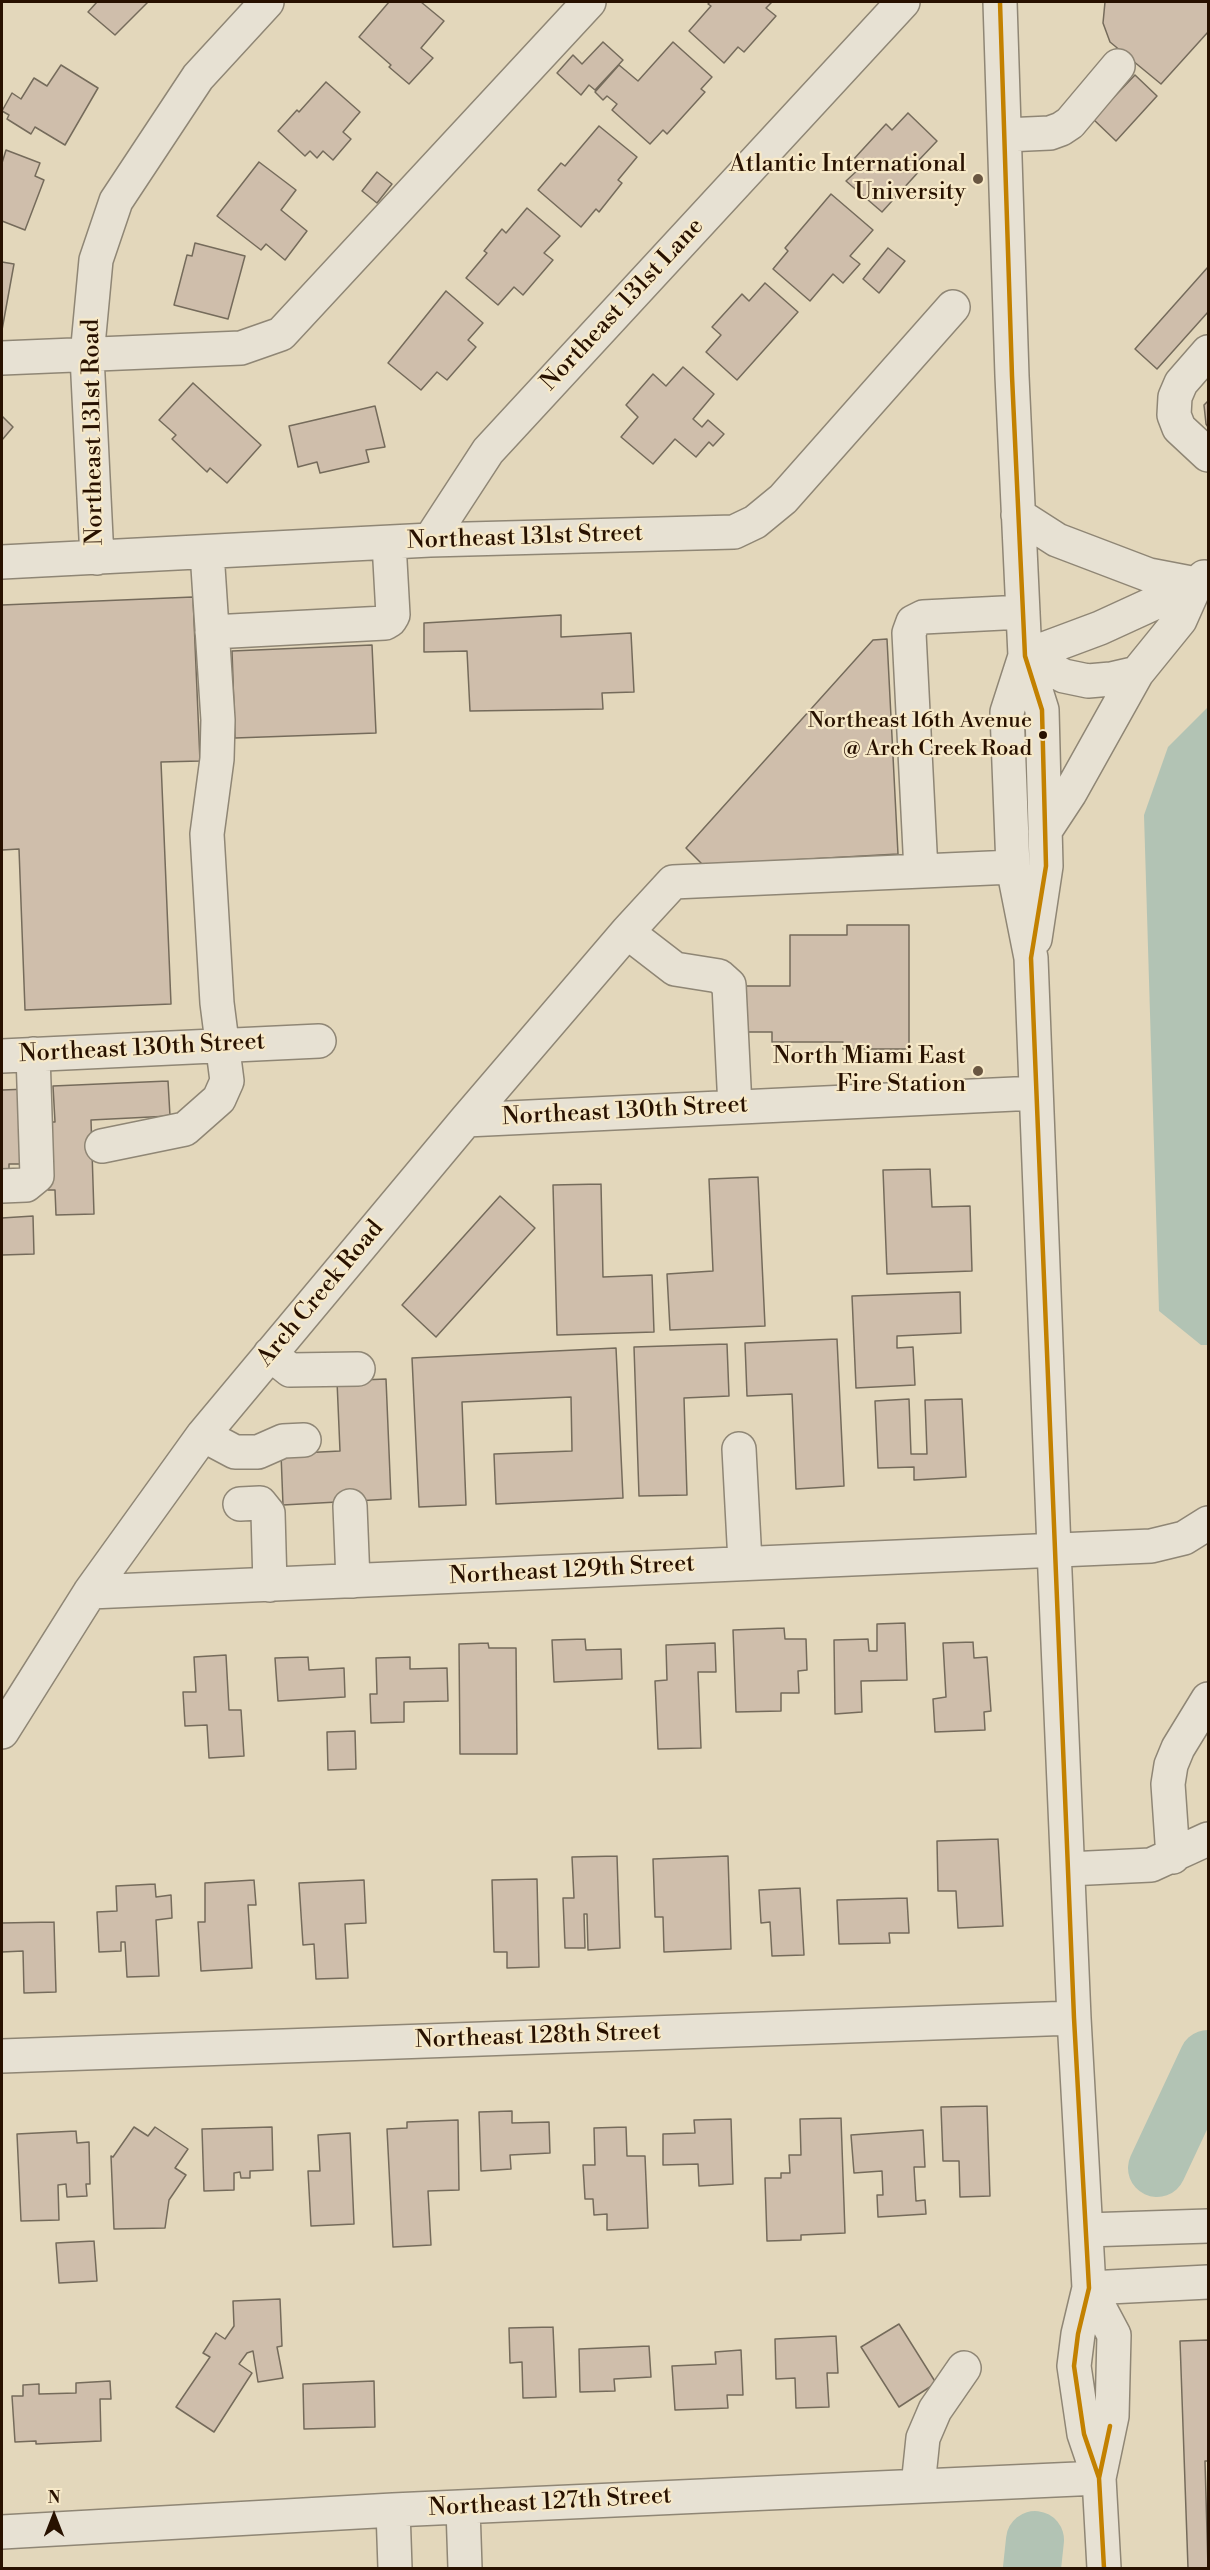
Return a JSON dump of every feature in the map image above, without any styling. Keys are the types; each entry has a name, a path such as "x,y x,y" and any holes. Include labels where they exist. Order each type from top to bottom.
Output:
{"street":[{"name":"Northeast 131st Road","path":"97,558 87,356 96,260 116,201 198,77 267,2"},
{"path":"2,358 241,348 281,334 589,2"},
{"name":"Northeast 131st Lane","path":"430,540 488,452 903,2"},
{"path":"1000,2 1025,657 1042,710 1046,831 1046,866 1031,958"},
{"path":"1005,135 1045,134 1061,129 1070,123 1118,66"},
{"name":"Northeast 131st Street","path":"2,562 430,540 734,532 755,522 783,499 953,307"},
{"path":"1209,352 1181,383 1175,398 1174,415 1179,429 1209,456"},
{"path":"1018,515 1057,540 1149,575 1202,578"},
{"path":"212,632 385,623 393,615 388,543"},
{"path":"102,1146 185,1129 219,1099 227,1082 221,1046 207,834 217,759 218,720 207,552"},
{"path":"1025,657 1100,628 1202,578"},
{"path":"1046,831 1070,794 1137,673 1180,620 1202,578"},
{"path":"1013,867 921,871 909,633 913,622 923,617 1023,612"},
{"path":"1025,657 1064,676 1088,681 1137,673"},
{"path":"1025,657 1007,712 1013,867 1031,958 1074,2018 1089,2288 1114,2335 1112,2416 1099,2478 1104,2568"},
{"name":"Arch Creek Road","path":"2,1732 90,1592 203,1435 466,1120 627,932 673,882 921,871"},
{"path":"627,932 675,969 719,976 729,985 735,1107"},
{"name":"Northeast 130th Street","path":"17,1055 319,1041"},
{"path":"2,1186 26,1185 37,1176 17,1055"},
{"name":"Northeast 130th Street","path":"466,1120 1036,1093"},
{"path":"270,1354 290,1370 358,1369"},
{"path":"203,1435 235,1452 258,1452 283,1441 304,1440"},
{"path":"739,1449 745,1562"},
{"path":"240,1504 260,1503 267,1513 270,1585"},
{"path":"350,1506 353,1581"},
{"name":"Northeast 129th Street","path":"90,1592 1151,1546 1184,1538 1209,1524"},
{"path":"1173,1857 1168,1784 1171,1765 1178,1748 1209,1699"},
{"path":"1068,1869 1151,1865 1209,1839"},
{"name":"Northeast 128th Street","path":"2,2056 1074,2018"},
{"path":"1086,2230 1209,2226"},
{"path":"1089,2288 1209,2282"},
{"path":"918,2486 923,2438 935,2410 964,2368"},
{"name":"Northeast 127th Street","path":"2,2532 393,2510 1099,2478"},
{"path":"463,2508 465,2568"},
{"path":"393,2510 395,2568"}],"shaded area":[{"path":"1208,707 1208,1345 1201,1345 1159,1311 1144,815 1168,747"}],"building":[{"path":"97,2 148,2 115,35 88,12"},
{"path":"389,2 421,2 444,21 421,48 433,58 409,84 359,37"},
{"path":"710,2 772,2 766,8 776,16 744,52 738,47 724,63 689,31 711,6 708,4"},
{"path":"1105,2 1208,2 1208,32 1161,84 1110,42 1103,23"},
{"path":"603,42 623,60 595,90 589,85 581,95 557,73 573,55 582,64"},
{"path":"673,42 712,77 701,89 705,92 667,134 663,130 650,144 612,110 617,104 607,96 603,100 595,92 619,65 638,81"},
{"path":"61,65 98,88 65,145 35,127 31,134 7,119 9,115 2,111 12,93 21,99 34,78 47,86"},
{"path":"1135,75 1157,96 1116,141 1093,119"},
{"path":"326,82 360,112 343,132 351,139 333,160 323,151 317,158 310,151 305,156 278,131"},
{"path":"908,113 937,141 917,162 922,168 882,212 846,181 860,168 852,161 886,124 892,130"},
{"path":"599,126 637,157 618,180 622,183 599,212 596,209 581,227 538,190 561,163 565,166"},
{"path":"6,150 40,163 35,176 44,180 25,230 2,221 2,163"},
{"path":"259,162 296,190 281,210 307,231 285,260 266,244 261,250 217,216"},
{"path":"377,172 392,184 377,203 362,191"},
{"path":"831,194 873,230 850,256 860,264 843,283 833,274 810,301 773,269 788,251 785,248"},
{"path":"527,208 560,236 544,253 553,260 523,295 514,287 498,305 466,278 487,253 484,251 502,229 506,233"},
{"path":"195,243 245,256 228,319 174,305 187,255 192,256"},
{"path":"888,248 905,261 879,293 863,279"},
{"path":"2,262 14,264 2,330"},
{"path":"1208,267 1208,312 1157,369 1135,349"},
{"path":"765,283 798,312 737,380 706,352 721,335 712,327 742,294 749,301"},
{"path":"446,291 483,323 468,340 476,347 447,380 437,372 421,390 388,363"},
{"path":"683,367 714,394 693,419 702,427 708,420 724,434 713,446 709,442 696,457 675,439 653,464 621,437 638,417 626,405 653,374 666,386"},
{"path":"193,383 261,445 227,483 210,468 207,472 172,439 176,435 159,420"},
{"path":"1208,401 1208,427 1204,405"},
{"path":"375,406 385,447 366,450 369,462 320,473 317,462 298,467 289,426"},
{"path":"2,416 13,427 2,440"},
{"path":"193,597 200,761 161,762 171,1004 25,1010 19,849 2,850 2,605"},
{"path":"561,615 561,637 631,633 634,692 602,693 603,709 470,711 467,651 424,652 424,623"},
{"path":"887,639 898,854 703,865 686,848 873,640"},
{"path":"372,645 376,733 235,738 232,651"},
{"path":"847,925 909,925 909,1049 843,1049 843,1042 772,1042 772,1032 746,1032 746,986 790,986 790,935 847,935"},
{"path":"168,1081 170,1116 91,1120 94,1214 56,1215 55,1190 48,1190 44,1122 55,1122 53,1086"},
{"path":"28,1089 26,1164 9,1164 9,1175 2,1175 2,1090"},
{"path":"930,1169 932,1207 970,1206 972,1271 887,1274 883,1170"},
{"path":"758,1177 765,1326 670,1330 667,1274 713,1271 709,1179"},
{"path":"601,1184 603,1277 652,1275 654,1332 557,1335 553,1185"},
{"path":"500,1196 535,1228 436,1337 402,1305"},
{"path":"33,1216 34,1254 2,1255 2,1218"},
{"path":"960,1292 961,1333 897,1336 897,1348 913,1347 915,1385 856,1388 852,1296"},
{"path":"837,1339 844,1486 796,1489 792,1394 747,1396 745,1343"},
{"path":"727,1344 729,1396 684,1398 687,1495 639,1496 634,1347"},
{"path":"616,1348 623,1498 496,1504 494,1454 572,1451 571,1397 462,1402 466,1505 419,1507 412,1358"},
{"path":"386,1379 391,1499 283,1505 281,1454 340,1451 337,1381"},
{"path":"909,1399 911,1454 927,1454 925,1400 962,1399 966,1477 914,1480 914,1467 878,1468 875,1401"},
{"path":"905,1623 907,1680 861,1681 862,1712 835,1714 834,1640 868,1639 869,1651 877,1651 877,1624"},
{"path":"784,1628 785,1639 806,1639 807,1670 798,1671 799,1693 781,1693 781,1711 736,1712 733,1630"},
{"path":"585,1639 586,1650 621,1649 622,1679 554,1682 552,1640"},
{"path":"973,1642 974,1658 987,1657 991,1711 984,1712 985,1730 935,1732 933,1699 946,1697 943,1643"},
{"path":"488,1643 489,1648 516,1648 517,1754 460,1754 459,1644"},
{"path":"715,1643 716,1672 698,1672 701,1748 658,1749 655,1681 667,1680 666,1645"},
{"path":"226,1655 229,1710 241,1710 244,1756 209,1758 207,1725 185,1726 183,1692 196,1692 194,1657"},
{"path":"308,1657 309,1670 344,1668 345,1697 278,1701 275,1658"},
{"path":"410,1657 410,1669 447,1668 448,1701 404,1702 404,1722 371,1723 370,1694 377,1694 376,1658"},
{"path":"355,1731 356,1769 328,1770 327,1732"},
{"path":"998,1839 1003,1926 958,1928 956,1891 938,1891 937,1841"},
{"path":"617,1856 620,1948 588,1950 587,1914 584,1914 585,1948 565,1948 563,1898 574,1898 572,1857"},
{"path":"728,1856 731,1949 664,1952 663,1917 655,1917 653,1859"},
{"path":"537,1879 539,1967 507,1968 507,1952 494,1952 492,1880"},
{"path":"254,1880 256,1905 248,1905 252,1968 201,1971 198,1922 205,1922 205,1883"},
{"path":"364,1880 366,1923 345,1924 348,1978 316,1979 314,1944 303,1945 299,1883"},
{"path":"155,1884 156,1897 171,1895 172,1918 156,1920 159,1976 127,1977 125,1942 121,1942 121,1951 99,1952 97,1912 117,1911 116,1886"},
{"path":"800,1888 804,1955 772,1956 770,1922 761,1923 759,1890"},
{"path":"907,1898 909,1933 889,1933 890,1943 839,1944 837,1900"},
{"path":"54,1922 56,1992 24,1993 23,1951 2,1952 2,1923"},
{"path":"987,2106 990,2196 960,2197 959,2161 943,2161 941,2107"},
{"path":"512,2111 512,2123 549,2122 550,2153 510,2155 511,2169 481,2171 479,2112"},
{"path":"841,2118 845,2233 801,2235 801,2240 767,2241 765,2178 781,2178 781,2173 790,2173 789,2155 801,2155 800,2119"},
{"path":"731,2119 733,2184 699,2186 698,2164 663,2165 663,2134 695,2133 694,2120"},
{"path":"458,2120 459,2190 428,2191 431,2245 393,2247 387,2129 407,2128 407,2122"},
{"path":"134,2127 148,2136 155,2127 188,2149 175,2168 186,2175 169,2200 165,2228 114,2229 111,2156 113,2157"},
{"path":"272,2127 273,2170 250,2171 250,2178 241,2178 240,2172 234,2173 234,2190 204,2191 202,2129"},
{"path":"626,2127 627,2156 645,2156 648,2228 607,2230 607,2214 594,2215 593,2199 585,2199 583,2165 595,2165 594,2128"},
{"path":"923,2130 925,2167 914,2167 916,2201 925,2200 926,2214 878,2217 877,2195 883,2195 882,2171 854,2173 851,2135"},
{"path":"76,2131 77,2143 89,2142 90,2184 86,2184 87,2196 67,2197 66,2184 58,2185 59,2220 21,2221 17,2134"},
{"path":"350,2133 354,2224 311,2226 308,2171 320,2171 318,2135"},
{"path":"94,2241 97,2281 59,2283 56,2243"},
{"path":"280,2299 282,2346 277,2347 283,2378 258,2382 253,2351 247,2353 239,2364 252,2373 214,2432 176,2407 210,2357 203,2353 216,2333 225,2339 234,2326 233,2301"},
{"path":"899,2324 936,2383 899,2407 861,2347"},
{"path":"553,2327 556,2397 523,2398 522,2362 510,2363 509,2328"},
{"path":"836,2336 838,2373 827,2373 829,2407 796,2408 795,2378 776,2379 775,2339"},
{"path":"1208,2340 1208,2461 1205,2461 1208,2568 1188,2568 1180,2341"},
{"path":"649,2346 651,2377 614,2379 615,2391 580,2392 579,2349"},
{"path":"741,2350 743,2395 727,2395 728,2408 675,2410 672,2366 716,2364 715,2352"},
{"path":"110,2381 111,2399 100,2399 101,2441 36,2444 36,2441 15,2442 12,2396 23,2396 23,2385 39,2384 39,2394 76,2393 76,2383"},
{"path":"374,2381 375,2427 304,2429 303,2384"}],"waterway":[{"path":"1157,2168 1208,2059"},
{"path":"1032,2568 1035,2540"}],"transit line":[{"path":"1000,2 1012,376 1025,656 1042,710 1046,866 1031,958 1074,2018 1089,2288 1078,2334 1074,2366 1084,2434 1099,2478"},
{"path":"1104,2568 1099,2478 1110,2426"}],"place":[{"name":"Atlantic International University","path":"978,179"},
{"name":"Northeast 16th Avenue @ Arch Creek Road","path":"1043,735"},
{"name":"North Miami East Fire Station","path":"978,1071"}]}
